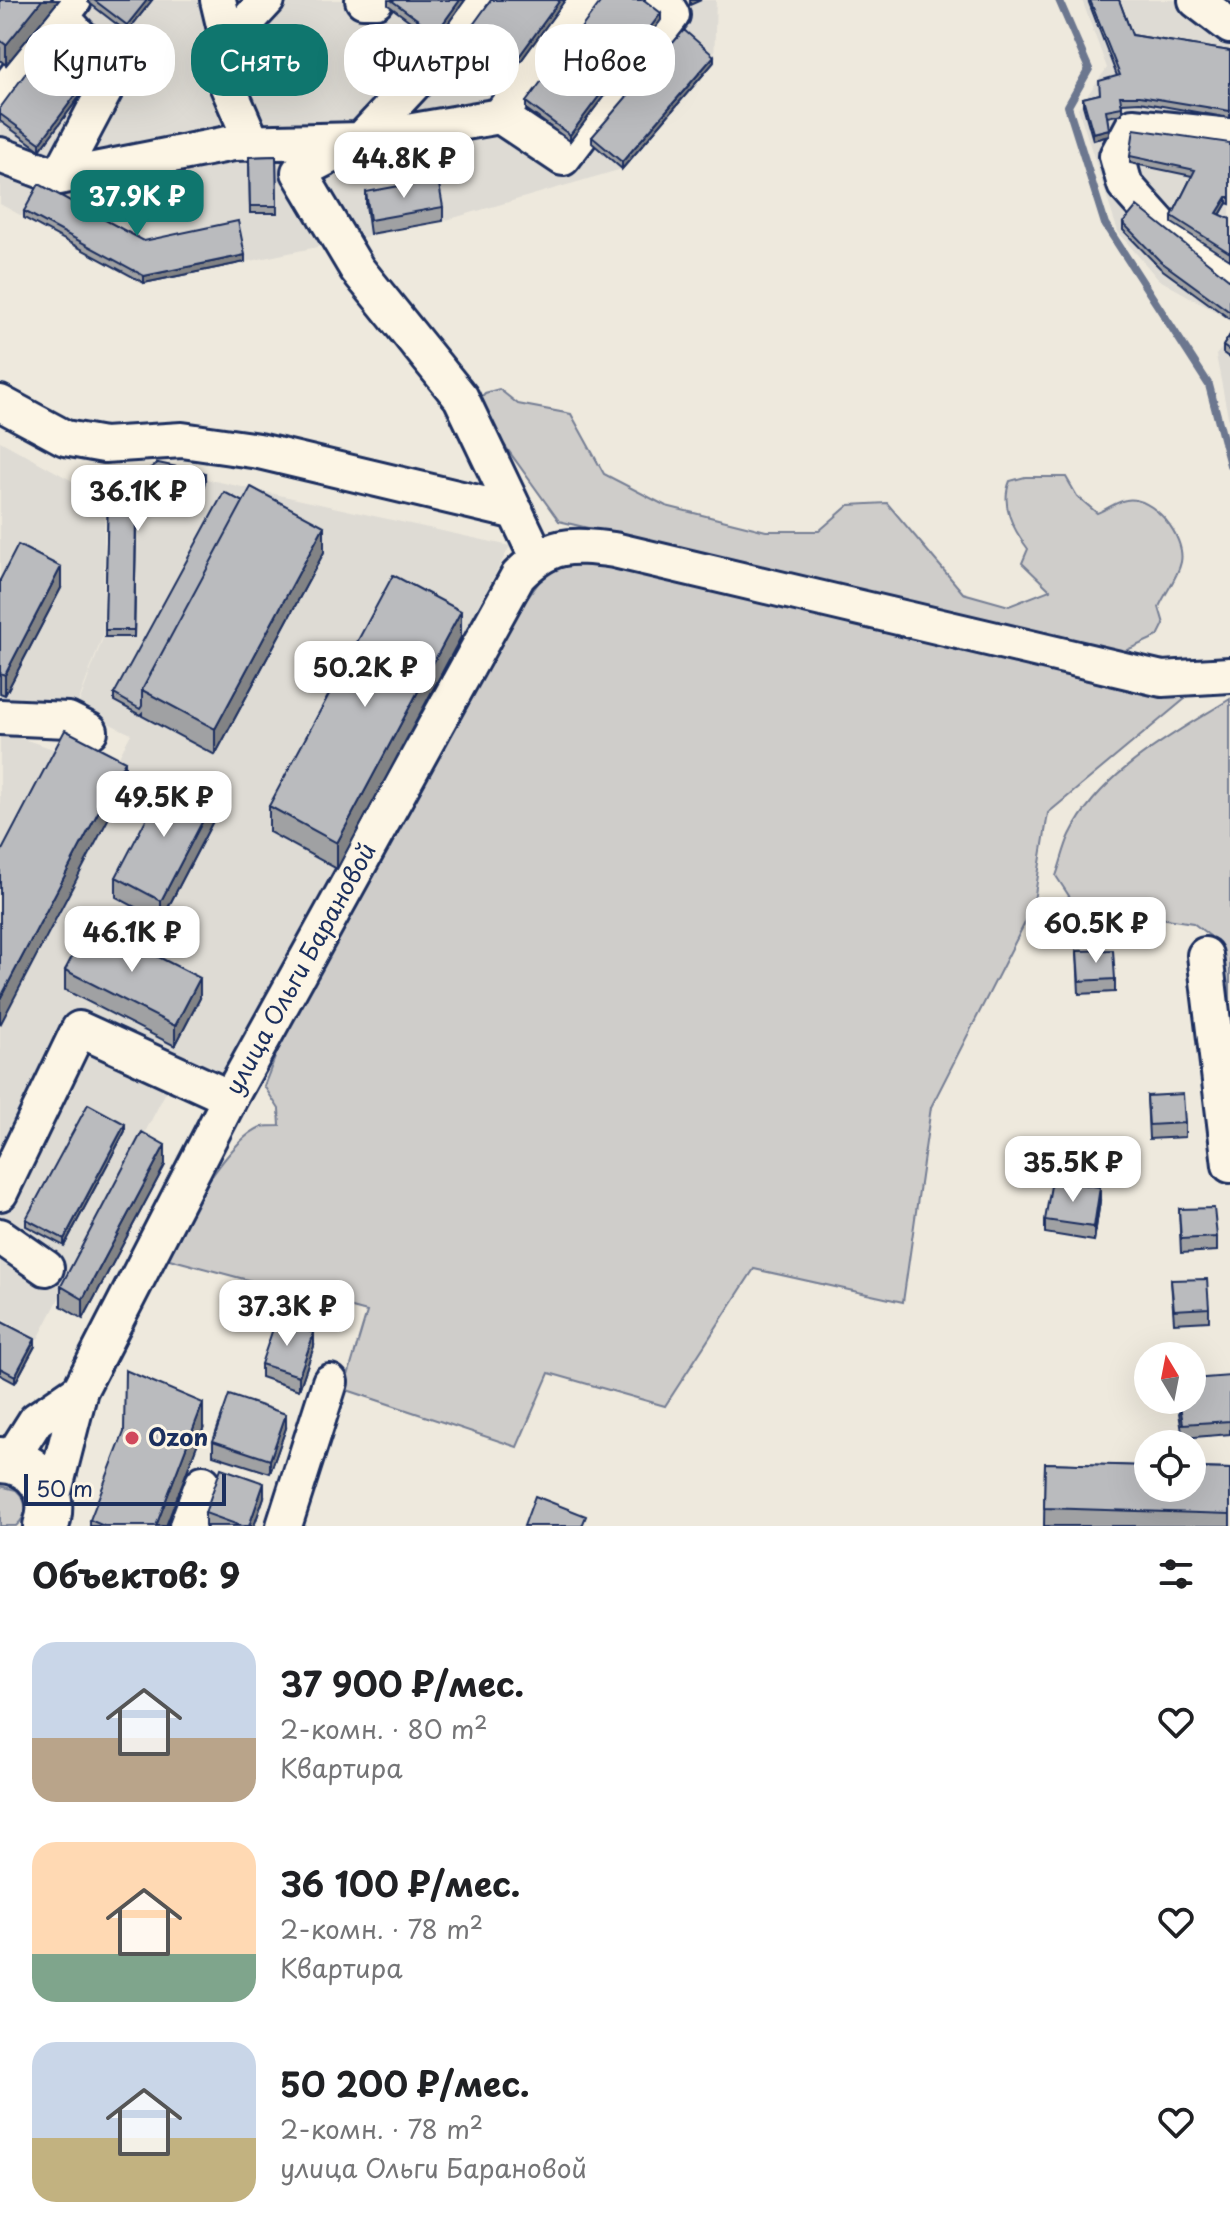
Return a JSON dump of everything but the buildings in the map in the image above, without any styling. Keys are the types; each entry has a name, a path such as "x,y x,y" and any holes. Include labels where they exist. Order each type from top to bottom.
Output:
{"main road":[{"path":"4,1460 28,1467 40,1478 48,1492 48,1517"}],"street":[{"path":"218,0 224,24"},
{"path":"245,24 267,0"},
{"path":"363,0 376,0"},
{"path":"483,0 451,44 361,140 299,172 357,269 461,398 537,557 552,549 579,545 614,550 1162,679 1230,675"},
{"path":"500,116 585,0"},
{"path":"0,155 59,177 233,143 361,140 500,116 563,158 672,15 663,0"},
{"path":"1196,0 1230,26"},
{"path":"0,98 68,8 114,73 59,177"},
{"path":"232,96 252,142"},
{"path":"1230,136 1133,126 1117,156 1125,185 1168,233 1230,273"},
{"path":"0,403 65,438 104,445 182,440 259,451 516,512"},
{"name":"улица Ольги Барановой","path":"48,1517 80,1390 230,1098 518,576 537,557"},
{"path":"0,717 68,720 90,731"},
{"path":"1205,955 1230,1165"},
{"path":"0,1193 79,1029 230,1098"},
{"path":"0,1236 46,1268"},
{"path":"284,1526 330,1382"},
{"name":"улица Ольги Барановой","path":"4,1460 36,1420 80,1390"},
{"path":"187,1526 203,1483"}],"shaded area":[{"path":"0,0 716,0 714,62 622,169 443,221 144,283 0,204"},
{"path":"1082,0 1230,0 1230,320 1158,279 1118,232 1078,108 1107,68"},
{"path":"1230,338 1230,427 1216,355"},
{"path":"499,389 518,404 571,414 604,474 666,506 766,531 819,531 849,505 887,503 963,593 1009,606 1050,590 1022,563 1028,549 1017,533 1007,508 1010,481 1025,477 1066,477 1077,496 1097,513 1123,501 1136,500 1147,504 1166,520 1181,552 1177,573 1159,607 1164,624 1158,636 1116,655 559,521 475,404 485,393"},
{"path":"0,441 105,499 103,635 76,708 0,708"},
{"path":"156,468 510,546 229,1076 185,1055 38,1339 0,1318 0,731 71,755 109,774 131,734 77,708 104,635 107,501"},
{"path":"595,556 1186,698 1048,813 1033,907 931,1107 903,1302 754,1269 665,1406 549,1373 517,1447 344,1389 367,1312 162,1257 206,1185 234,1148 261,1127 280,1126 279,1109 264,1086 298,998 502,634 544,575 561,564"},
{"path":"1230,699 1230,1082 1210,936 1193,923 1075,905 1056,876 1070,835 1100,792 1140,756"},
{"path":"0,1486 16,1490 25,1503 25,1512 16,1526 0,1526"}],"waterway":[{"path":"1059,0 1089,69 1068,106 1105,224 1209,385 1230,465"}],"place":[{"name":"Ozon","path":"132,1438"}]}
